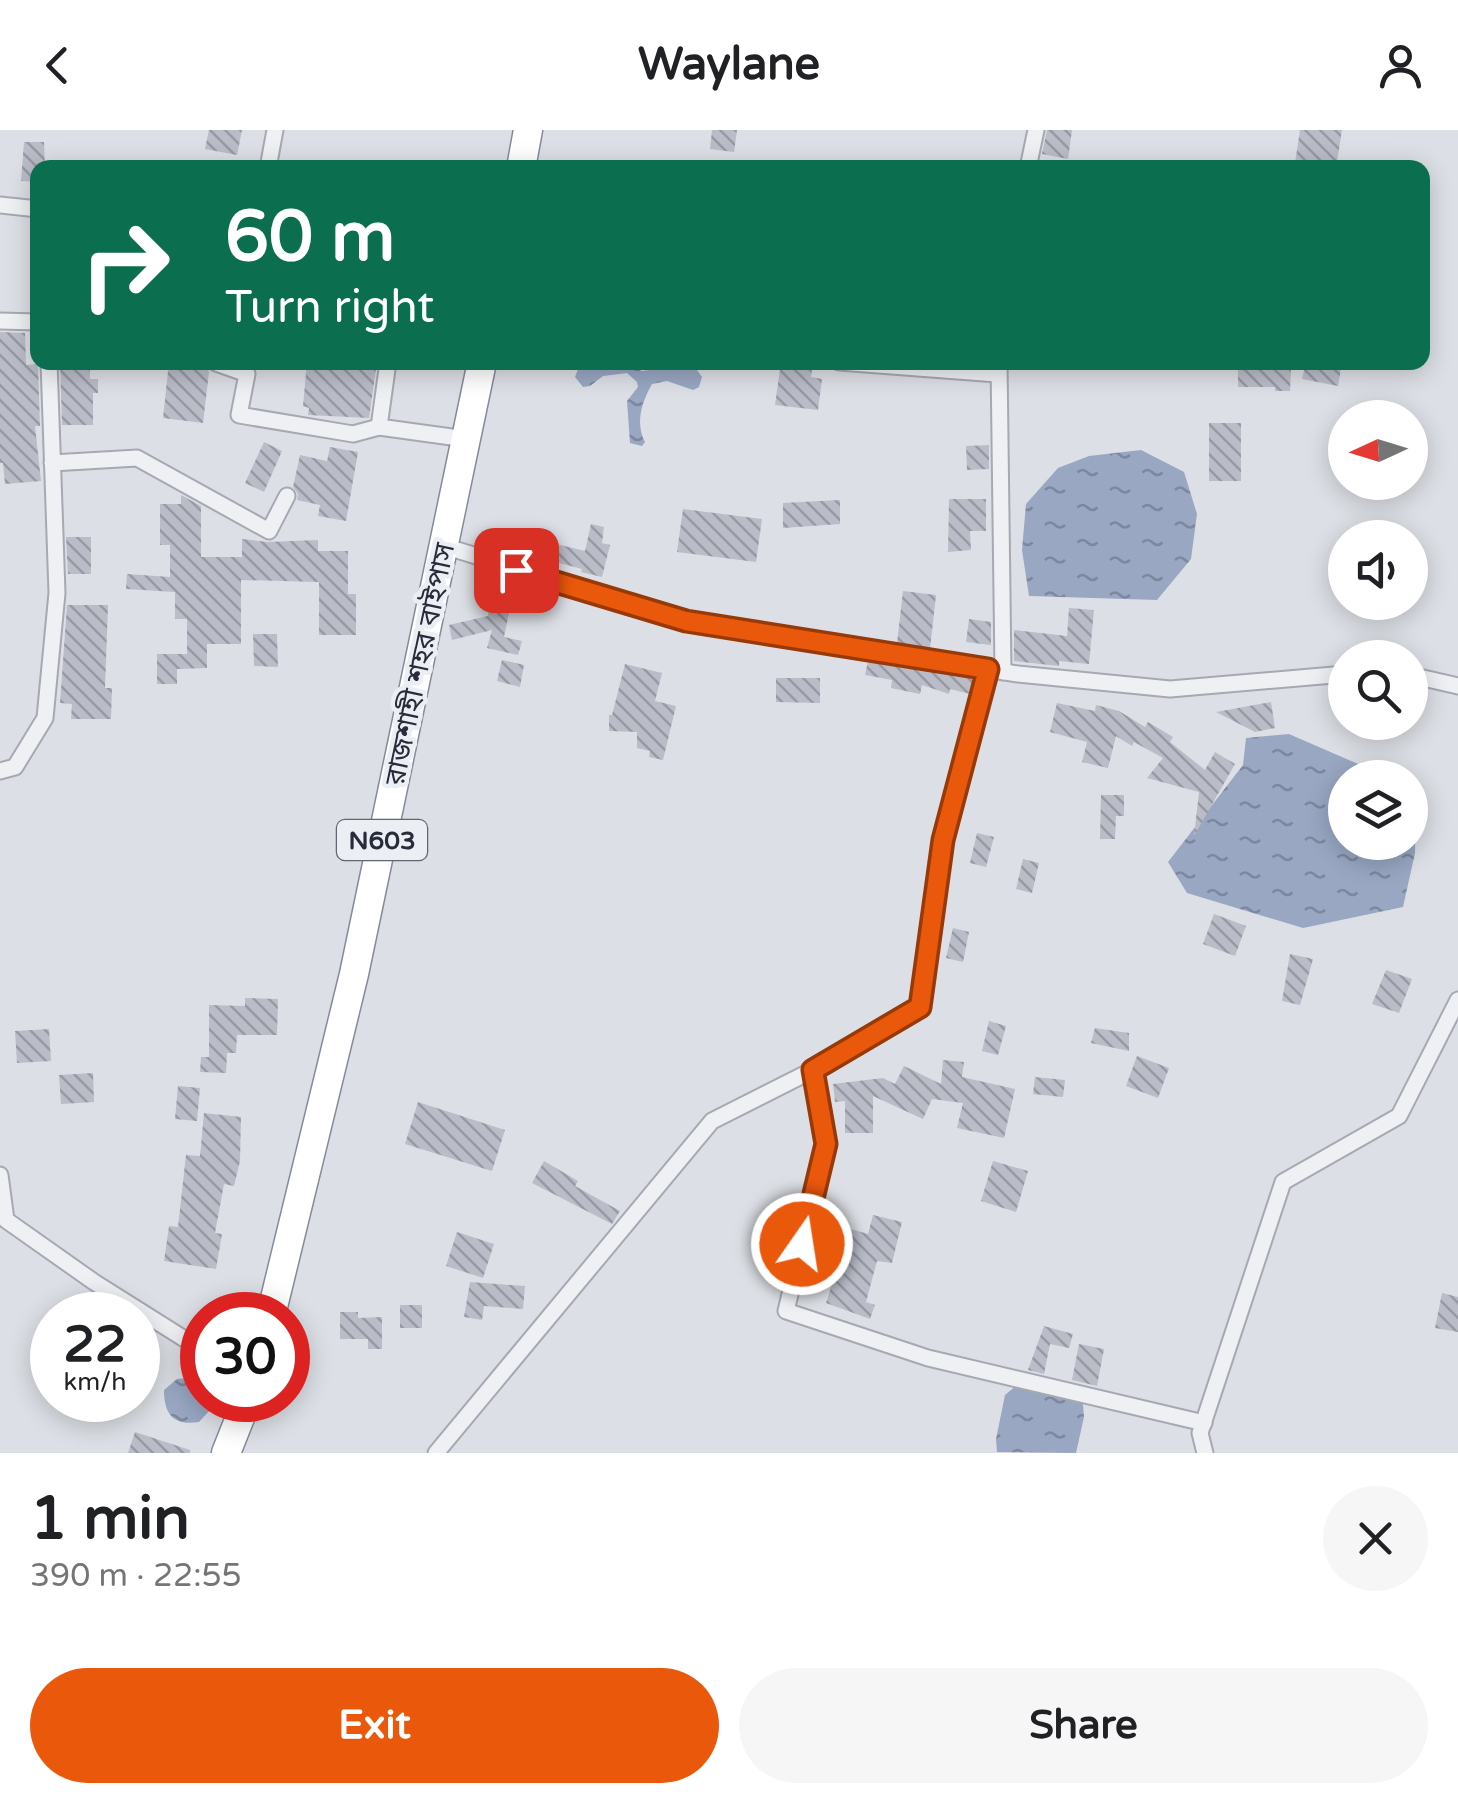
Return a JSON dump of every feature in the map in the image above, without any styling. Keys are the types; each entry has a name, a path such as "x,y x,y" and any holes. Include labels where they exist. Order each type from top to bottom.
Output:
{"highway":[{"path":"522,160 528,130"},
{"name":"রাজশাহী শহর বাইপাস","path":"277,1292 354,974 480,370"},
{"path":"226,1453 235,1422"}],"street":[{"path":"269,160 275,130"},
{"path":"1030,160 1036,130"},
{"path":"0,206 30,208"},
{"path":"0,321 30,322"},
{"path":"0,770 15,767 45,718 57,593 49,370"},
{"path":"236,370 247,374 239,414 354,434 379,427 466,439"},
{"path":"379,427 387,370"},
{"path":"436,1453 712,1121 813,1070 920,1007 943,840 996,670 998,370"},
{"path":"52,462 138,458 269,532 287,496"},
{"path":"444,546 686,621 996,670 1170,688 1328,675"},
{"path":"1428,679 1458,686"},
{"path":"1205,1453 1200,1434 1282,1182 1399,1116 1458,1000"},
{"path":"813,1070 826,1144 786,1311 928,1358 1204,1423"},
{"path":"0,1175 6,1220 180,1336"}],"water":[{"path":"578,370 697,370 702,377 699,387 693,390 667,381 652,384 641,412 645,442 642,446 630,443 627,401 638,387 637,382 627,373 603,376 583,387 575,377"},
{"path":"1141,450 1184,472 1197,514 1191,559 1157,600 1029,596 1022,550 1026,504 1058,468 1089,456"},
{"path":"1289,734 1349,760 1328,760 1328,860 1413,860 1403,907 1303,928 1187,893 1168,862 1243,765 1246,738"},
{"path":"180,1379 180,1421 168,1412 164,1390"},
{"path":"1017,1385 1075,1397 1083,1404 1076,1453 997,1452 1005,1395"}],"building":[{"path":"209,130 242,130 237,155 205,149"},
{"path":"712,130 737,130 734,152 710,149"},
{"path":"1047,130 1072,130 1068,159 1042,154"},
{"path":"1300,130 1342,130 1337,160 1295,160"},
{"path":"24,142 44,142 45,160 30,160 30,182 21,181"},
{"path":"0,332 25,333 26,365 30,365 30,370 38,370 40,426 35,426 41,481 5,484 0,463"},
{"path":"60,370 90,370 90,379 98,379 98,393 93,393 93,425 62,425"},
{"path":"168,370 208,370 203,423 163,418"},
{"path":"306,370 376,370 369,418 308,415 309,408 303,406"},
{"path":"780,370 812,370 811,377 822,379 818,410 775,405"},
{"path":"1238,370 1291,370 1290,391 1238,387"},
{"path":"1304,370 1341,370 1338,386 1302,379"},
{"path":"1209,423 1241,423 1241,481 1209,481"},
{"path":"264,442 282,451 264,492 245,483"},
{"path":"989,445 989,469 967,470 966,446"},
{"path":"330,447 358,452 346,521 318,516 320,505 297,500 293,487 300,455 327,461"},
{"path":"181,495 201,506 201,557 242,557 242,539 318,540 318,551 348,551 348,594 356,594 356,635 319,635 319,582 241,580 241,644 207,644 207,668 177,669 177,684 157,684 157,654 187,654 187,619 175,619 175,592 126,589 127,574 170,577 170,545 160,545 160,504 181,504"},
{"path":"949,499 986,499 986,531 970,531 971,550 948,552"},
{"path":"840,500 840,524 783,528 783,503"},
{"path":"683,509 762,519 756,562 677,552"},
{"path":"591,524 604,527 602,543 610,545 602,577 540,558 544,541 585,551"},
{"path":"66,537 91,537 91,574 68,574"},
{"path":"903,591 936,595 930,649 897,643"},
{"path":"67,605 108,605 105,688 112,688 111,719 71,719 72,704 60,703"},
{"path":"498,605 510,608 504,637 522,641 518,655 487,648 492,630 452,640 449,625 488,616 489,607 497,609"},
{"path":"1069,608 1094,610 1089,664 1059,661 1059,666 1014,661 1014,630 1067,636"},
{"path":"969,619 991,622 991,645 966,642"},
{"path":"253,634 277,634 278,667 254,666"},
{"path":"502,660 524,665 520,687 497,681"},
{"path":"868,661 974,679 970,694 950,689 949,694 922,685 920,694 891,688 892,680 865,675"},
{"path":"625,664 662,673 655,701 676,706 663,760 649,757 650,751 637,748 637,732 609,731 609,715"},
{"path":"776,678 820,678 820,703 776,702"},
{"path":"1271,702 1275,728 1255,732 1216,712"},
{"path":"1057,703 1095,711 1096,705 1119,711 1145,727 1148,722 1173,737 1170,742 1205,770 1215,752 1235,764 1194,836 1199,792 1147,778 1163,758 1116,736 1108,768 1082,762 1087,742 1050,732"},
{"path":"1101,795 1124,795 1124,816 1116,816 1115,839 1100,839"},
{"path":"977,833 994,837 986,867 970,863"},
{"path":"1023,859 1039,863 1032,893 1016,889"},
{"path":"1214,914 1246,926 1235,956 1203,944"},
{"path":"953,928 969,932 963,962 946,958"},
{"path":"1290,954 1313,959 1300,1005 1282,1001"},
{"path":"1386,970 1412,979 1399,1013 1372,1004"},
{"path":"245,998 278,999 277,1035 237,1035 236,1053 227,1053 226,1073 200,1072 201,1057 209,1057 209,1005 245,1006"},
{"path":"989,1021 1006,1026 998,1055 982,1051"},
{"path":"1095,1028 1129,1033 1129,1051 1091,1043"},
{"path":"49,1029 51,1061 17,1063 15,1031"},
{"path":"1137,1056 1169,1068 1158,1098 1126,1086"},
{"path":"943,1060 964,1062 962,1077 1015,1089 1004,1138 957,1128 963,1103 932,1099 923,1119 873,1096 873,1133 845,1133 845,1101 835,1102 833,1084 883,1078 895,1084 904,1066 941,1084"},
{"path":"93,1073 94,1102 61,1104 59,1075"},
{"path":"1035,1077 1065,1080 1063,1097 1033,1094"},
{"path":"178,1086 200,1088 197,1121 175,1119"},
{"path":"418,1102 505,1130 492,1171 405,1144"},
{"path":"204,1113 241,1117 240,1161 234,1186 224,1184 215,1233 222,1234 216,1269 164,1261 169,1226 178,1227 186,1155 200,1156"},
{"path":"544,1161 578,1181 575,1186 620,1211 612,1224 532,1183"},
{"path":"993,1161 1028,1171 1016,1212 981,1201"},
{"path":"873,1215 902,1222 892,1263 877,1261 866,1302 875,1305 870,1319 826,1303 840,1259 813,1245 819,1220 868,1234"},
{"path":"457,1232 494,1244 483,1278 446,1266"},
{"path":"470,1282 525,1286 523,1309 484,1306 482,1320 464,1317"},
{"path":"1442,1293 1458,1297 1458,1332 1435,1328"},
{"path":"400,1305 422,1305 422,1328 400,1328"},
{"path":"340,1312 358,1312 358,1318 382,1317 382,1349 368,1349 368,1339 340,1339"},
{"path":"1044,1326 1073,1334 1069,1348 1050,1344 1044,1374 1028,1370"},
{"path":"1079,1344 1104,1349 1097,1386 1072,1380"},
{"path":"135,1432 190,1450 190,1453 128,1453"}],"route":[{"path":"516,570 686,621 988,669 943,840 920,1007 813,1070 826,1144 802,1244"}]}
